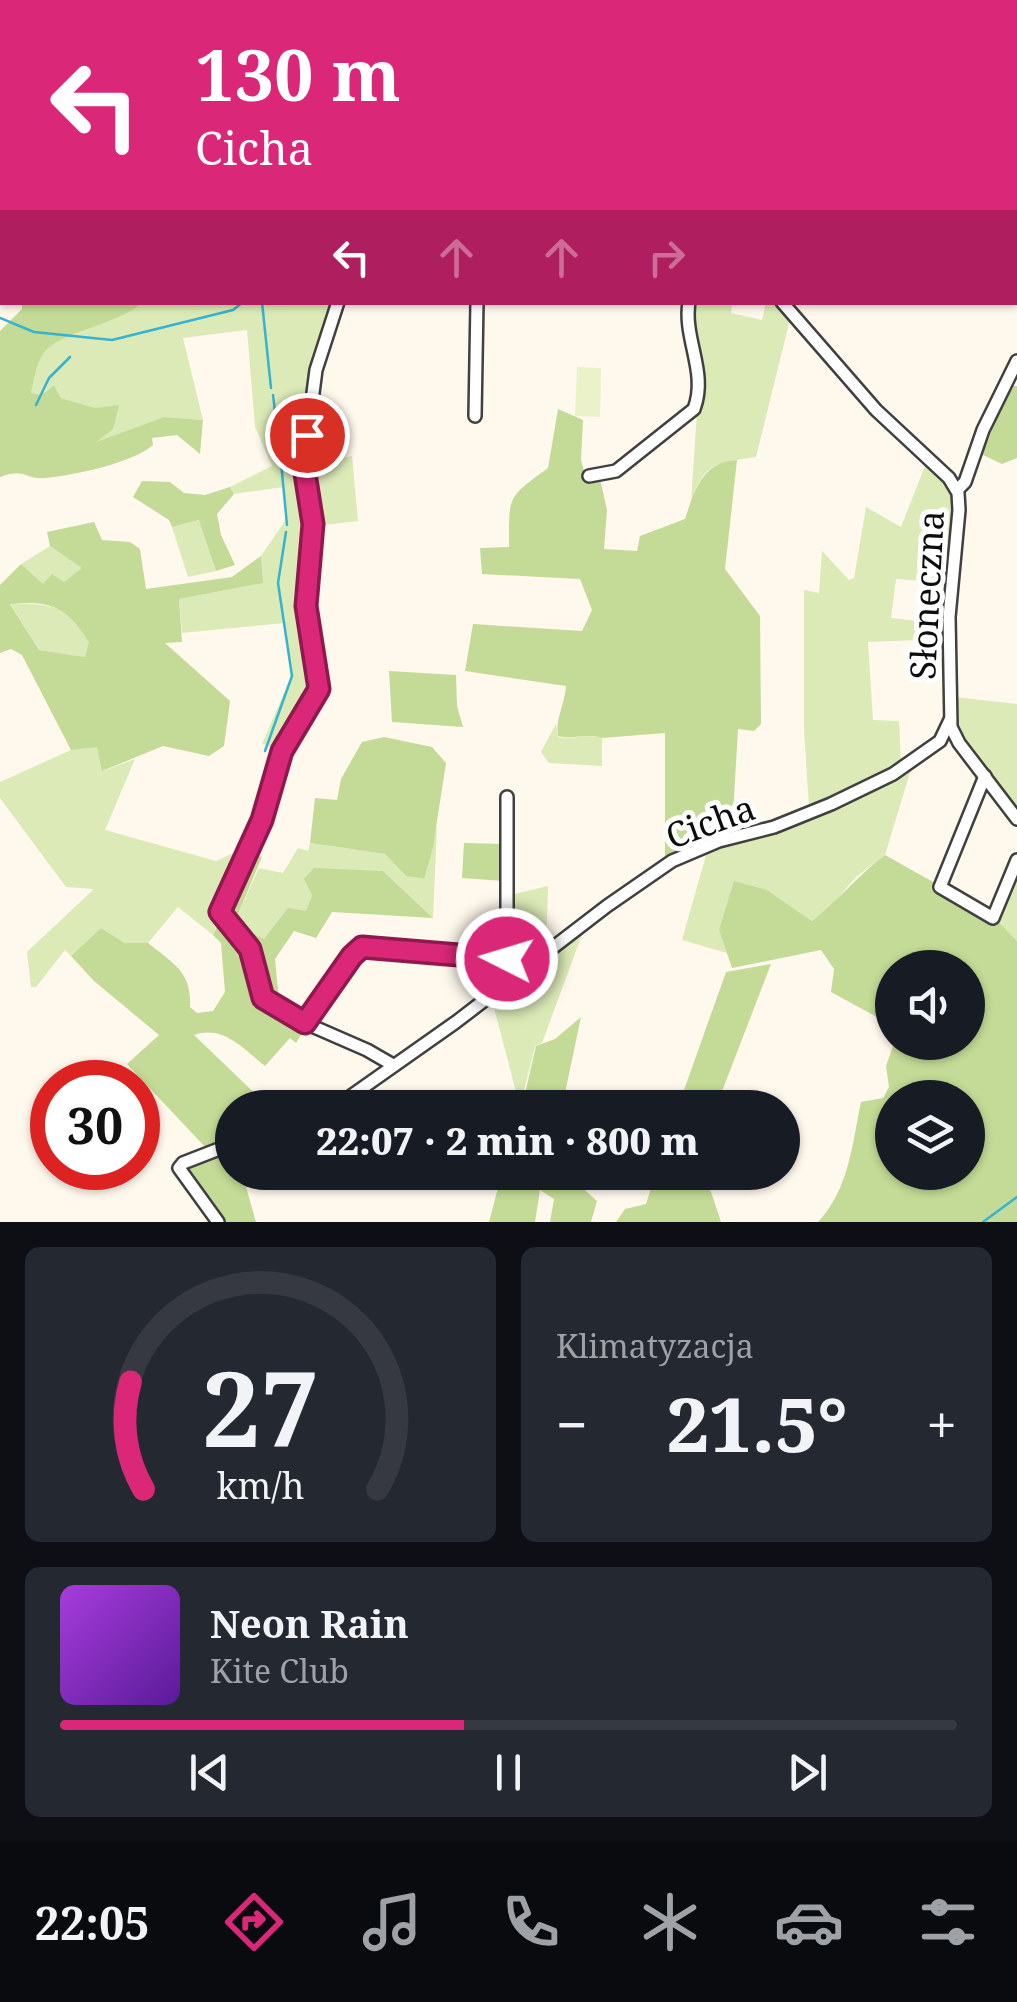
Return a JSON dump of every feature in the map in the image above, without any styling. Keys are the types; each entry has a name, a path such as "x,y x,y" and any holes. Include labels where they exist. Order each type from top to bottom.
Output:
{"street":[{"path":"337,305 316,370 305,454 313,524 306,606 319,689 282,751 262,820 220,912 250,949 263,998 393,1065"},
{"path":"475,416 476,305"},
{"path":"589,476 616,471 694,409 700,382 686,318 688,305"},
{"name":"Słoneczna","path":"785,305 868,402 957,490 959,519 949,617 950,720 958,741 1017,819"},
{"path":"957,490 1017,361"},
{"name":"Cicha","path":"359,1090 672,861 718,841 774,827 893,774 940,741 950,720"},
{"path":"940,741 958,741"},
{"path":"985,776 940,887 992,918 1017,860"},
{"path":"507,797 507,959 512,979"},
{"path":"305,1023 362,947 507,959"},
{"path":"215,1151 179,1168 218,1222"}],"green space":[{"path":"22,305 139,305 50,346 39,363 31,393 41,395 54,385 61,398 95,408 119,405 113,429 96,442 164,417 203,420 200,454 177,435 152,438 153,445 144,451 87,471 46,478 20,473 0,477 0,331"},
{"path":"139,305 333,305 302,435 300,465 309,546 302,614 315,690 279,749 262,744 291,677 284,623 182,633 179,599 262,583 261,556 287,518 283,487 234,494 230,487 272,466 255,427 247,330 183,338 203,420 164,417 91,444 95,408 61,398 54,385 40,395 31,393 40,358 49,346"},
{"path":"693,305 732,305 731,313 762,320 766,305 778,305 791,315 756,457 714,466 707,471 691,502 697,412 703,386 690,319"},
{"path":"577,367 601,368 600,417 575,416"},
{"path":"1012,386 1017,386 1017,458 1002,464 981,454"},
{"path":"315,400 324,461 352,456 358,521 325,525 319,522 309,462"},
{"path":"558,409 583,420 581,460 587,481 600,479 607,510 604,549 637,551 640,536 685,519 696,488 708,472 737,460 725,569 760,616 761,724 754,731 738,729 732,832 665,862 665,733 602,738 558,736 566,686 465,671 473,624 582,631 592,610 580,579 482,574 480,548 509,547 513,499 548,468"},
{"path":"927,461 956,494 949,583 896,579 891,618 945,624 946,639 868,642 873,720 899,721 901,764 809,807 804,729 804,590 819,593 822,551 849,580 854,578 866,507 901,527"},
{"path":"142,481 170,482 184,493 205,495 230,487 234,494 217,514 221,535 235,565 216,571 199,520 172,527 169,520 133,497"},
{"path":"200,520 216,571 188,577 172,527"},
{"path":"94,522 102,540 130,542 140,549 146,589 232,577 261,556 263,583 179,599 182,642 165,643 230,701 224,746 209,756 163,746 102,771 97,747 71,750 22,655 11,649 0,653 0,585 21,564 43,584 52,574 64,582 82,568 50,546 47,532","holes":["37,603 57,608 89,642 85,657 39,650 10,604"]},
{"path":"50,546 83,568 64,582 43,585 21,564"},
{"path":"10,603 48,606 65,613 90,642 85,657 39,650"},
{"path":"389,671 456,675 457,706 463,727 392,722"},
{"path":"954,697 1017,704 1017,813 959,735 954,720"},
{"path":"556,724 558,737 602,738 602,766 549,763 541,752"},
{"path":"384,737 432,747 446,763 424,879 406,876 385,854 310,843 315,798 337,800 341,779 362,742"},
{"path":"97,746 103,771 135,759 105,830 216,861 245,848 213,935 178,907 148,943 125,943 101,928 71,956 65,950 36,987 31,987 27,952 94,889 66,887 0,798 0,782 71,750"},
{"path":"912,766 885,855 856,877 812,921 767,890 719,930 727,953 682,940 708,848 840,807"},
{"path":"437,826 433,918 383,871 312,895 306,911 264,939 237,926 238,914 259,868 283,873 298,848 308,851 310,843 385,854 406,876 423,879"},
{"path":"464,843 503,844 503,881 462,878"},
{"path":"249,852 262,857 238,914 237,926 264,939 288,908 306,911 312,895 304,879 314,868 383,871 433,918 332,912 316,938 294,931 275,959 279,1000 306,1016 305,1028 296,1043 290,1038 265,1066 224,1036 194,1035 251,1090 215,1090 215,1146 207,1149 160,1099 160,1060 131,1060 159,1035 94,981 71,956 101,928 125,943 148,943 184,977 190,1007 197,1013 213,1011 225,992 221,943 213,935"},
{"path":"885,855 992,915 1017,941 1017,1222 818,1222 843,1181 861,1102 875,1099 875,1190 985,1190 985,1080 888,1080 886,1066 888,1060 985,1060 985,950 875,950 875,1016 831,992 834,969 821,950 732,968 719,930 734,881 767,890 812,921"},
{"path":"1017,870 1017,941 996,919"},
{"path":"548,886 546,950 513,972 510,895"},
{"path":"584,929 542,1043 535,1046 524,1090 516,1090 492,1000"},
{"path":"771,964 723,1090 684,1090 726,972"},
{"path":"581,1017 566,1090 526,1090 536,1046 555,1039"},
{"path":"215,1155 215,1190 247,1190 256,1222 220,1222 192,1185 185,1166"},
{"path":"497,1190 540,1190 535,1222 489,1222"},
{"path":"540,1190 585,1190 597,1201 591,1222 550,1222 554,1199"},
{"path":"650,1190 710,1190 721,1222 616,1222 625,1209 646,1204"}],"waterway":[{"path":"0,318 34,332 112,340 233,310 239,305"},
{"path":"262,305 271,388"},
{"path":"36,405 49,378 70,357"},
{"path":"273,395 280,452"},
{"path":"281,462 287,525"},
{"path":"265,751 292,676 278,583 286,532"},
{"path":"983,1222 1017,1197"}],"route":[{"path":"307,435 304,467 313,524 306,606 319,689 282,751 269,802 220,912 250,949 263,998 305,1023 362,947 507,959"}]}
